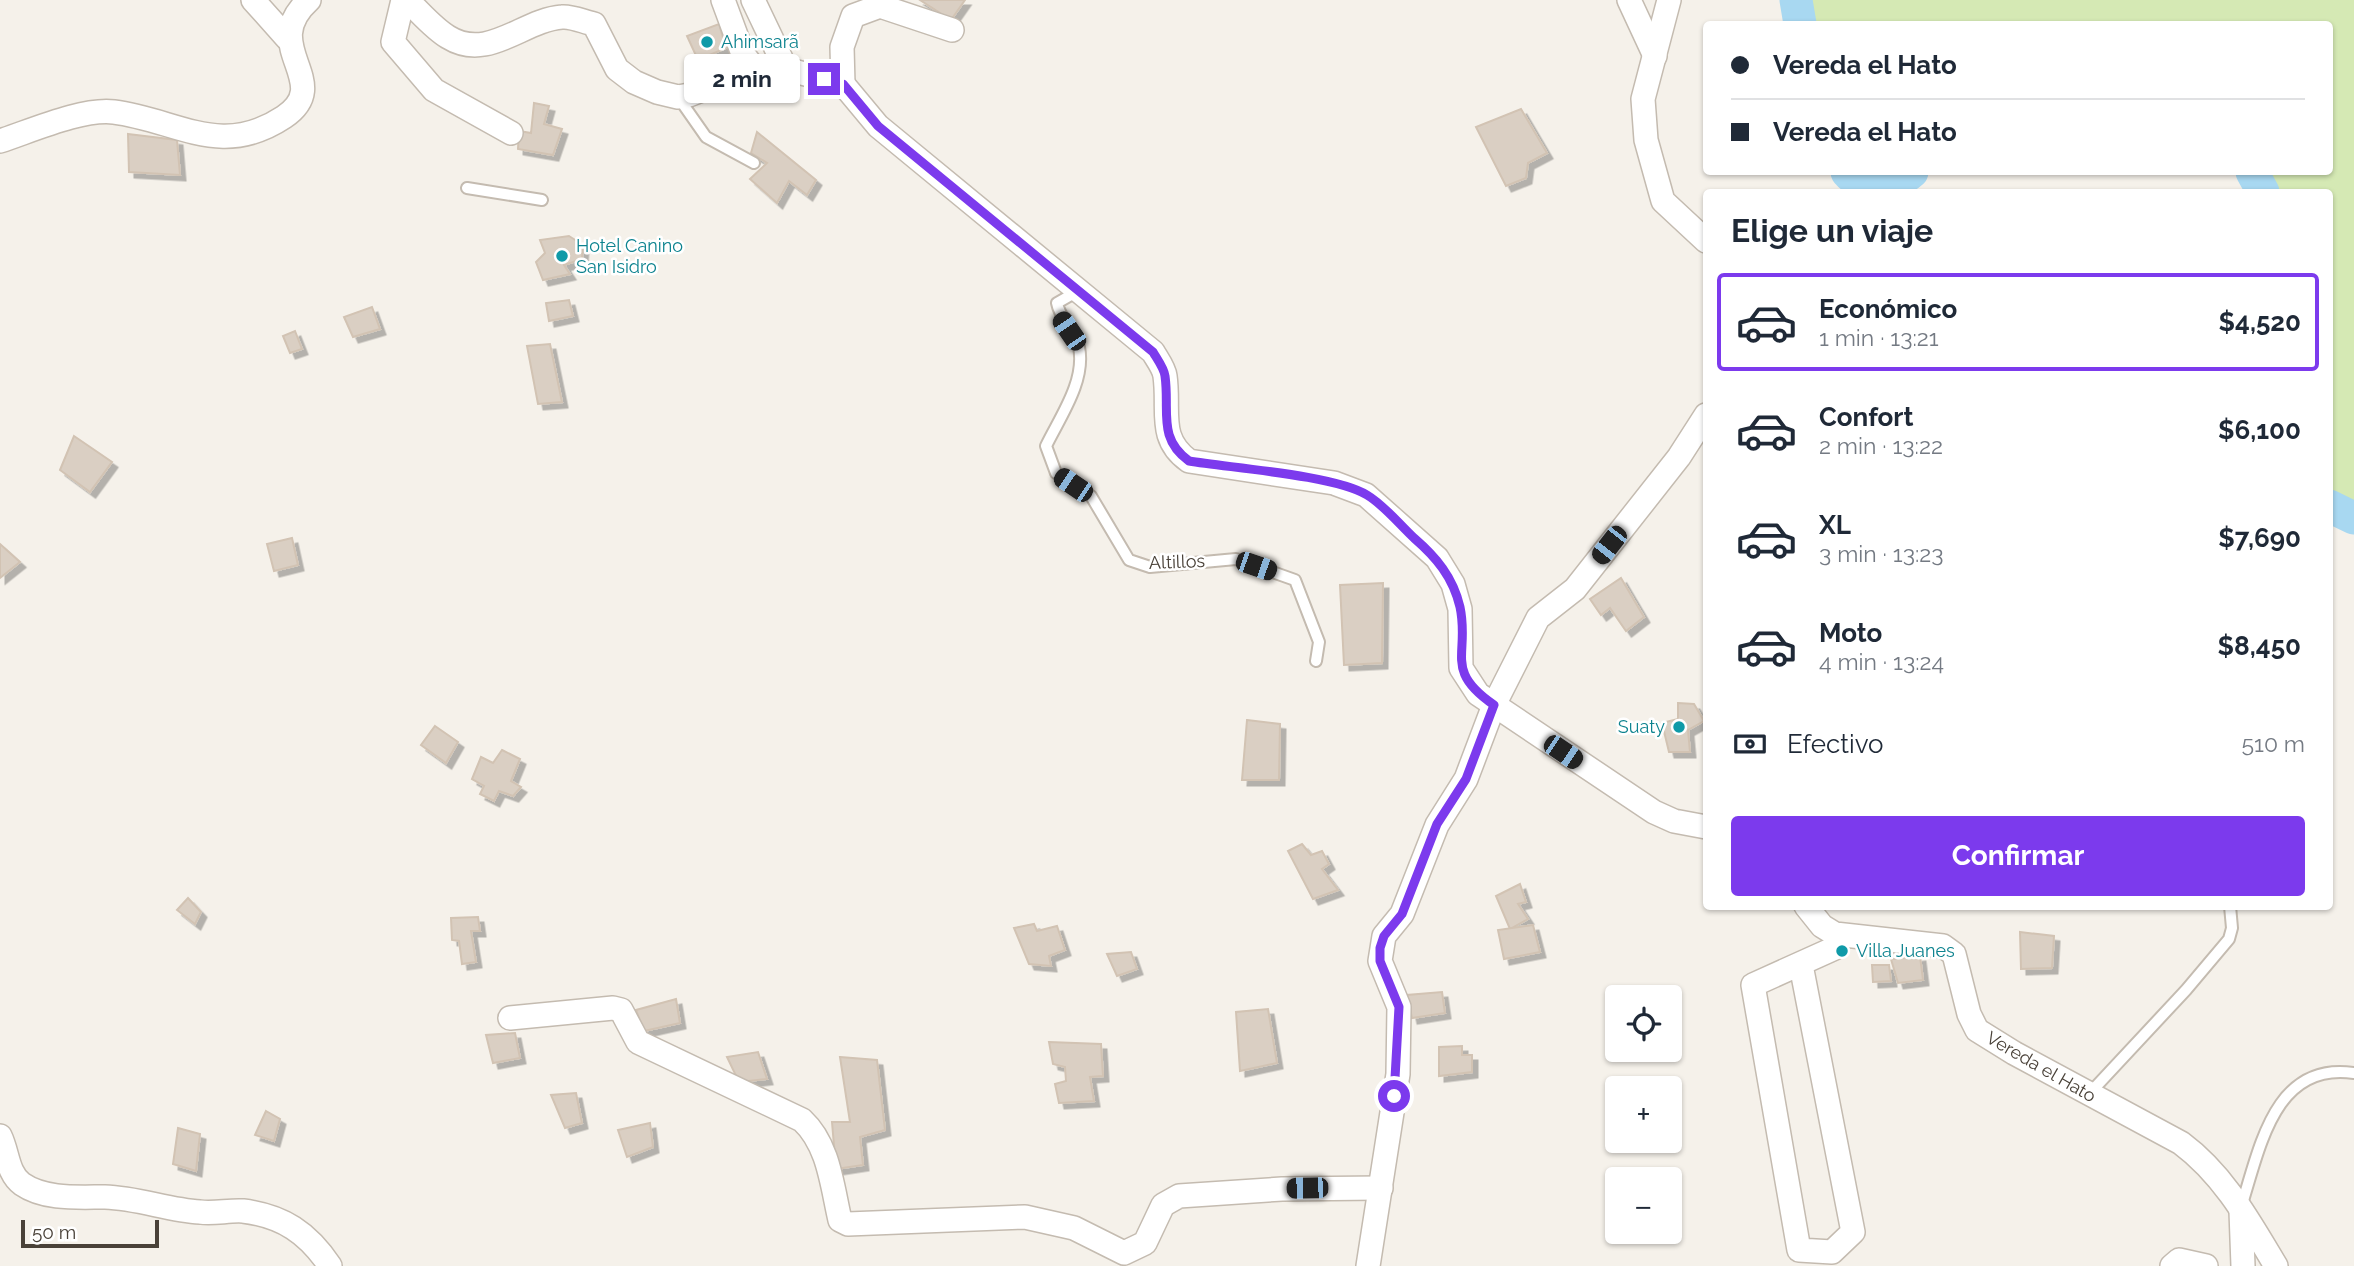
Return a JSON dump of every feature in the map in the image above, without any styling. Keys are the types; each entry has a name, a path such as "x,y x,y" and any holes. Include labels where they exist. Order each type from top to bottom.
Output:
{"street":[{"path":"0,141 81,116 113,112 209,138 240,136 285,117 300,97 303,78 287,38 253,0"},
{"path":"287,38 295,13 309,0"},
{"path":"511,133 434,90 393,42 405,0 449,38 475,46 505,39 536,24 563,17 594,24 617,69 634,82 678,97 725,81 764,81 786,69 843,84 878,126 1153,352 1165,373 1168,438 1175,451 1189,461 1334,483 1366,495 1437,558 1453,584 1460,609 1461,668 1470,685 1494,705 1654,812 1674,821 1703,826"},
{"path":"723,0 743,54 764,81"},
{"path":"753,0 786,69"},
{"path":"1629,0 1655,56"},
{"path":"1669,0 1643,99 1646,141 1657,187 1669,209 1703,238"},
{"path":"843,84 842,47 853,16 880,6 952,30"},
{"path":"1368,1266 1398,1074 1399,1007 1380,961 1384,936 1402,914 1437,824 1466,779 1494,705 1538,618 1575,589 1679,457 1703,420"},
{"name":"Vereda el Hato","path":"1810,910 1822,926 1845,943 1931,942 1943,946 1956,961 1969,1014 1977,1030 2181,1143 2201,1158 2241,1207 2276,1266"},
{"path":"1801,965 1853,1232 1832,1252 1799,1250 1753,985 1845,943"},
{"path":"510,1018 621,1010 638,1042 802,1120 815,1132 825,1156 840,1220 848,1224 1025,1217 1074,1228 1124,1252 1144,1242 1163,1205 1180,1196 1282,1189 1381,1188"},
{"path":"0,1136 14,1174 33,1190 80,1199 107,1197 155,1202 200,1212 243,1211 286,1223 308,1236 330,1266"},
{"path":"2241,1207 2243,1266"},
{"path":"2172,1266 2179,1260 2206,1266"}],"lane":[{"path":"678,97 706,138 754,163"},
{"path":"467,188 542,200"},
{"name":"Altillos","path":"1078,291 1057,303 1059,316 1079,346 1077,384 1046,446 1056,473 1091,496 1129,560 1150,567 1236,559 1295,580 1319,642 1316,661"},
{"path":"2089,1094 2186,990 2229,939 2232,928 2230,910"},
{"path":"2241,1207 2272,1118 2287,1095 2301,1080 2314,1075 2337,1070 2354,1073"}],"green space":[{"path":"1794,0 2354,0 2354,520 2333,505 2333,189 2262,189 2252,175 2333,175 2333,21 1796,21"},
{"path":"1850,175 1904,175 1885,189 1861,189"}],"building":[{"path":"920,0 965,0 951,20"},
{"name":"Ahimsarã","path":"719,24 726,48 698,60 687,36"},
{"path":"534,103 549,106 544,124 562,129 553,155 518,149 519,131 531,133"},
{"path":"1521,109 1547,153 1528,163 1526,178 1506,186 1476,127"},
{"path":"757,132 816,180 807,195 789,181 777,203 750,179 767,163 751,153"},
{"path":"128,134 177,140 180,175 129,172"},
{"name":"Hotel Canino San Isidro","path":"569,236 583,245 582,259 564,265 570,274 543,280 536,262 545,253 540,240"},
{"path":"569,300 573,316 549,321 546,303"},
{"path":"372,307 380,329 353,337 344,317"},
{"path":"295,331 302,349 290,353 283,336"},
{"path":"550,344 562,402 538,404 527,346"},
{"path":"74,436 112,462 90,492 60,470"},
{"path":"292,538 298,565 274,571 267,544"},
{"path":"0,544 20,562 0,578"},
{"path":"1621,578 1644,617 1626,631 1610,608 1601,615 1590,599"},
{"path":"1383,583 1382,663 1344,665 1340,585"},
{"name":"Suaty","path":"1678,703 1694,704 1703,719 1688,730 1690,752 1669,752 1662,723 1678,719"},
{"path":"1247,720 1280,724 1279,780 1242,780"},
{"path":"435,726 458,742 446,763 421,745"},
{"path":"502,750 520,759 511,781 521,787 513,796 499,791 494,801 480,794 484,786 472,779 481,757 493,763"},
{"path":"1302,844 1311,855 1322,851 1329,864 1322,869 1338,890 1313,899 1288,851"},
{"path":"1520,884 1526,902 1518,904 1528,919 1510,929 1496,896"},
{"path":"188,898 201,912 195,924 177,910"},
{"path":"478,917 480,931 471,931 476,962 462,964 459,941 452,940 451,918"},
{"path":"1034,924 1037,931 1057,926 1065,950 1049,956 1051,966 1029,964 1014,928"},
{"path":"1533,925 1540,952 1504,959 1498,930"},
{"path":"2020,932 2054,936 2052,968 2021,969"},
{"path":"1131,952 1137,969 1117,976 1107,954"},
{"path":"1920,956 1923,980 1898,983 1891,959"},
{"path":"1872,965 1889,965 1891,981 1873,982"},
{"path":"1442,992 1445,1013 1412,1018 1407,995"},
{"path":"676,999 680,1023 644,1031 636,1010"},
{"path":"1268,1009 1277,1063 1240,1071 1236,1012"},
{"path":"515,1033 520,1058 493,1063 486,1035"},
{"path":"1049,1042 1101,1044 1103,1076 1090,1077 1094,1101 1059,1103 1055,1084 1066,1081 1065,1067 1053,1064"},
{"path":"1462,1046 1462,1055 1472,1055 1472,1072 1439,1076 1439,1047"},
{"path":"758,1052 767,1079 739,1082 727,1057"},
{"path":"840,1057 877,1060 885,1130 860,1137 863,1165 836,1169 832,1122 850,1122"},
{"path":"576,1093 582,1123 565,1128 551,1095"},
{"path":"266,1111 280,1119 274,1141 255,1135"},
{"path":"650,1123 653,1147 627,1157 618,1130"},
{"path":"178,1128 200,1134 196,1171 173,1164"}],"waterway":[{"path":"1796,0 1800,21"},
{"path":"1850,175 1862,182 1879,185 1897,181 1908,175"},
{"path":"2254,175 2261,189"},
{"path":"2333,508 2354,518"}],"place":[{"name":"Ahimsarã","path":"707,42"},
{"name":"Hotel Canino San Isidro","path":"562,256"},
{"name":"Suaty","path":"1679,727"},
{"name":"Villa Juanes","path":"1842,951"}],"route":[{"path":"824,79 843,84 878,126 1153,352 1165,373 1168,438 1175,451 1189,461 1334,483 1366,495 1437,558 1453,584 1460,609 1461,668 1478,694 1494,705 1466,779 1437,824 1402,914 1394,928 1384,936 1380,948 1380,961 1399,1007 1398,1074 1394,1096"}]}
